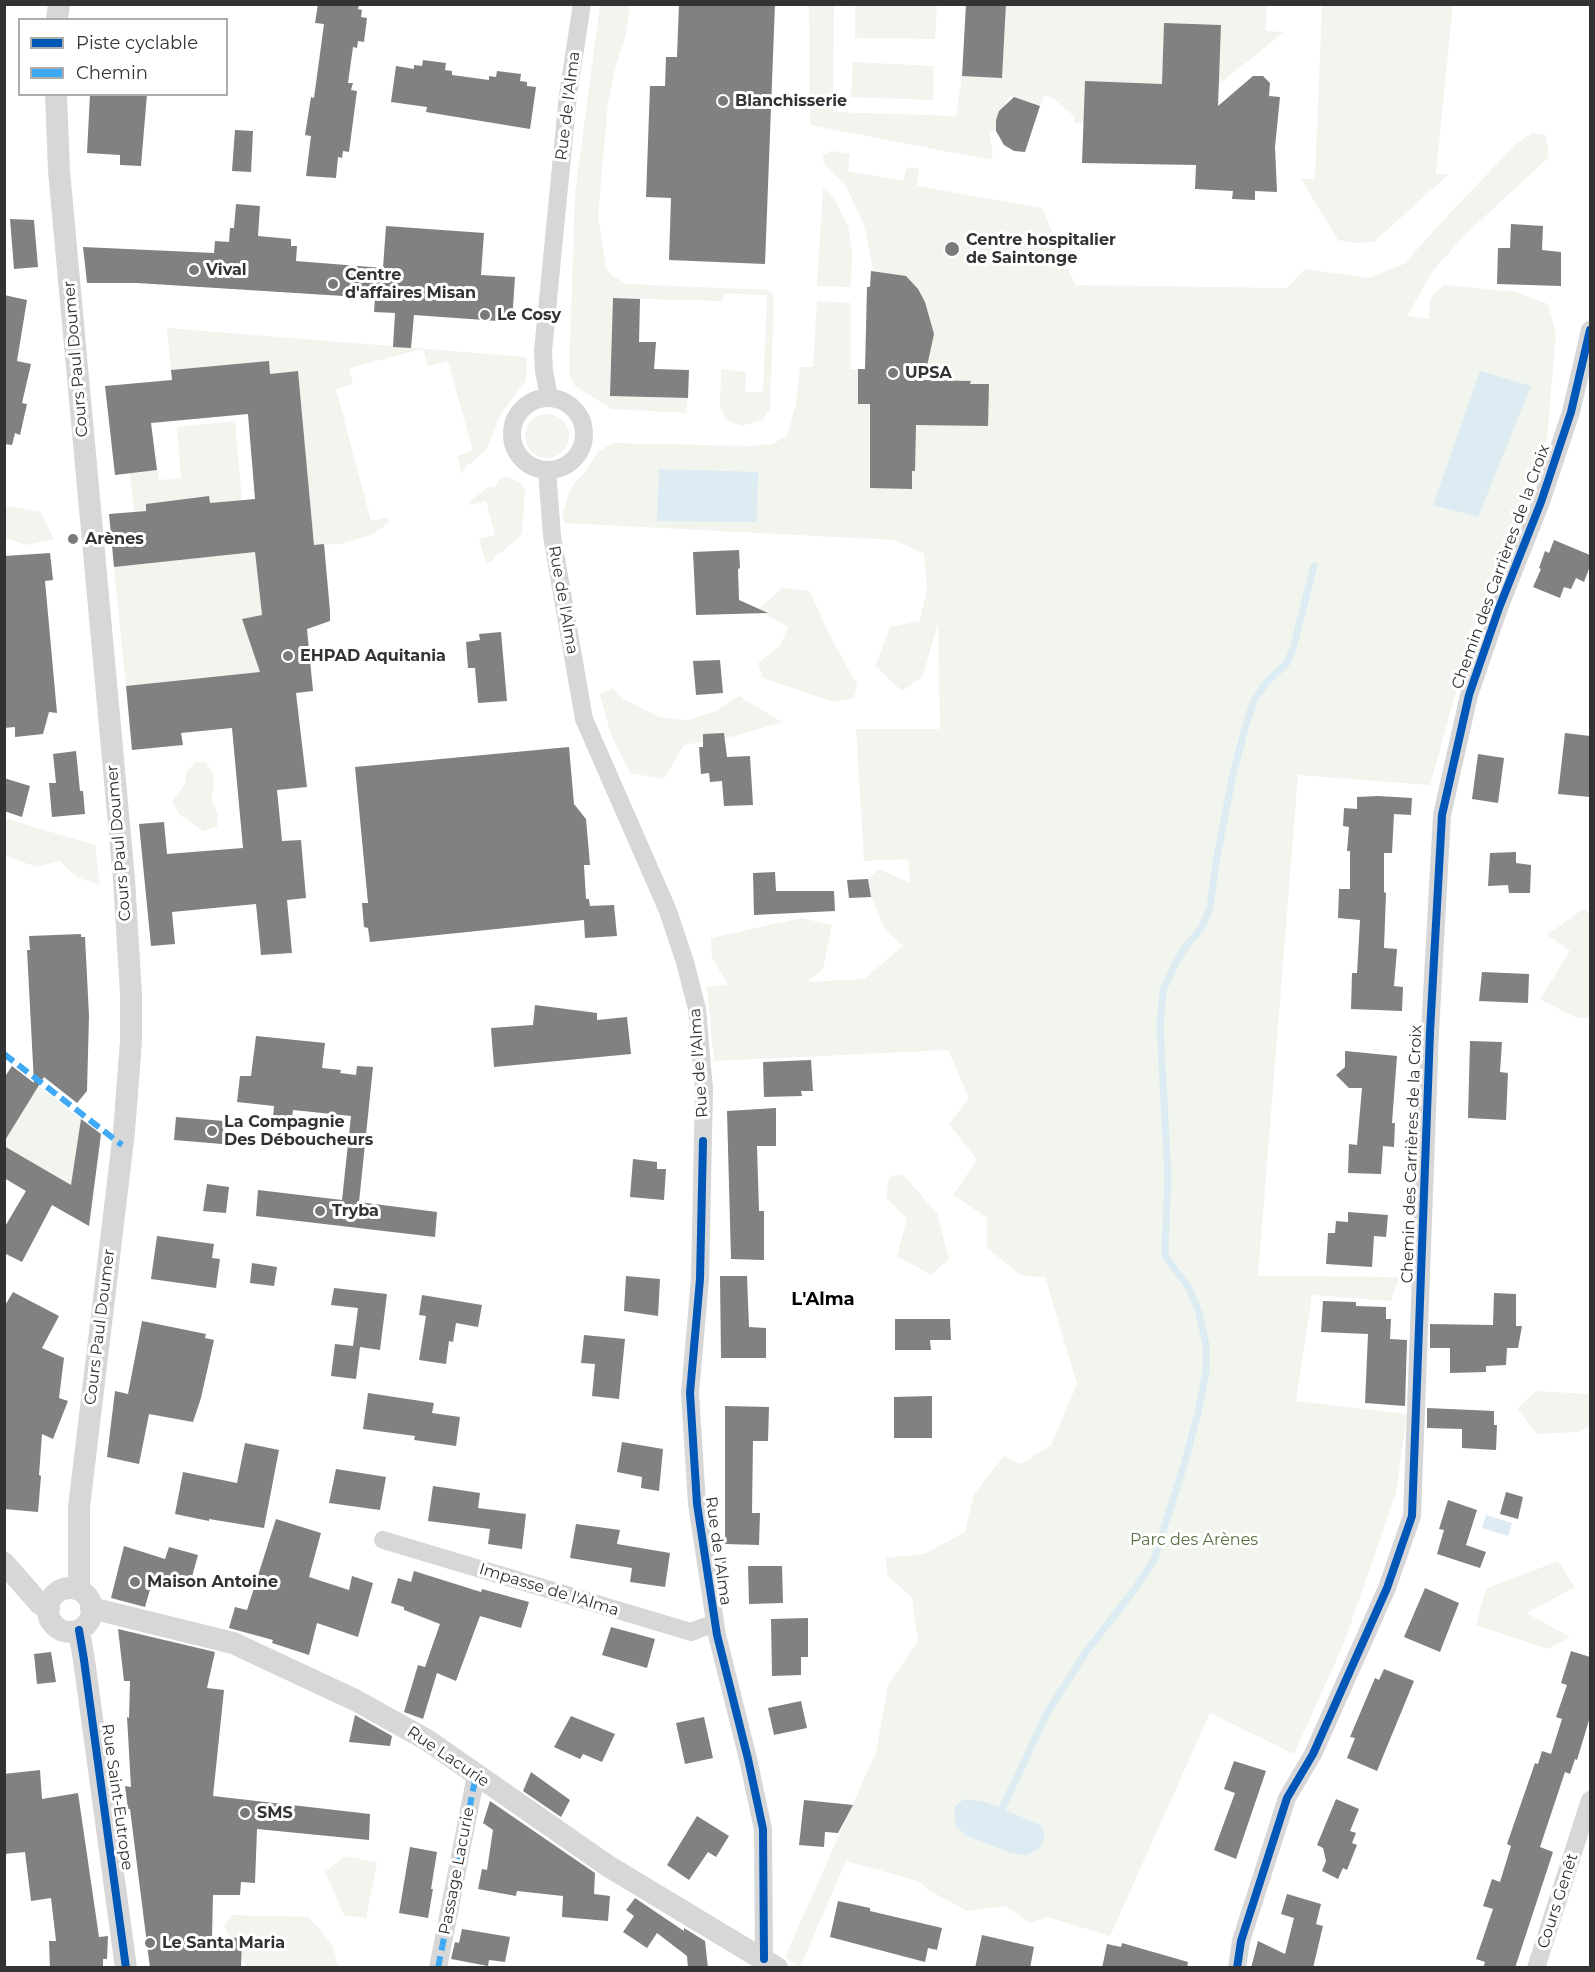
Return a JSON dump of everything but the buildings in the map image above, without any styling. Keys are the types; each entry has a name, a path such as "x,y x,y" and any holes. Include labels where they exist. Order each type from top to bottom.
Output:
{"street":[{"name":"Rue de l'Alma","path":"549,397 543,351 568,95 582,4"},
{"name":"Cours Paul Doumer","path":"56,96 59,171 124,879 131,994 131,1041 124,1132 79,1507 85,1599"},
{"name":"Chemin des Carrières de la Croix","path":"1238,1968 1241,1941 1287,1798 1313,1754 1382,1598 1412,1516 1430,1032 1442,815 1469,695 1548,479 1570,412 1590,330"},
{"path":"549,397 561,399 580,415 584,427 584,438 576,458 567,465 547,471 537,469 520,457 511,437 517,413 526,404 549,397"},
{"name":"Rue de l'Alma","path":"547,471 552,536 584,719 668,911 685,962 697,1009 704,1089 700,1280 690,1393 697,1504 715,1623 763,1829 771,1963"},
{"name":"Impasse de l'Alma","path":"383,1540 691,1632 715,1623"},
{"path":"4,1563 40,1604 49,1609"},
{"path":"70,1588 85,1599 90,1619 79,1630 66,1632 59,1629 50,1619 49,1609 52,1598 57,1593 70,1588"},
{"name":"Rue Lacurie","path":"85,1599 233,1642 355,1700 427,1740 608,1866 771,1963"},
{"name":"Rue Saint-Eutrope","path":"79,1630 126,1968"},
{"name":"Passage Lacurie","path":"438,1968 476,1775"},
{"name":"Cours Genêt","path":"1536,1968 1590,1800"}],"green space":[{"path":"600,5 630,5 626,35 616,65 608,102 598,215 606,268 611,275 627,284 772,292 774,298 770,409 762,420 741,426 725,419 720,405 721,369 746,372 745,392 763,392 767,295 724,293 722,301 613,298 611,396 688,398 686,413 612,409 575,386 569,373 575,193"},
{"path":"809,5 834,5 833,112 956,116 962,76 1002,77 1006,5 1267,5 1266,31 1284,32 1218,85 1221,25 1164,23 1162,84 1083,123 1074,123 1074,116 1051,97 1044,96 1041,106 1010,96 998,114 996,131 989,132 993,152 991,160 810,125"},
{"path":"855,5 937,5 935,39 855,38"},
{"path":"1322,5 1453,5 1436,174 1449,174 1374,242 1354,243 1338,240 1301,179 1315,179"},
{"path":"853,62 934,66 933,100 851,97"},
{"name":"Parc des Arènes","path":"1532,133 1546,135 1549,157 1468,232 1434,269 1407,316 1429,319 1430,299 1443,285 1516,292 1548,304 1556,334 1547,439 1477,617 1430,785 1298,775 1258,1276 1399,1277 1391,1301 1312,1295 1296,1401 1407,1414 1396,1493 1344,1643 1294,1754 1210,1713 1110,1936 1047,1917 1030,1923 1006,1906 967,1911 930,1891 918,1881 846,1861 800,1967 785,1957 876,1752 888,1685 918,1641 912,1598 887,1575 886,1558 924,1554 965,1532 974,1494 1004,1456 1021,1464 1051,1445 1077,1384 1045,1277 1022,1276 987,1248 987,1218 953,1195 977,1160 949,1124 969,1098 948,1050 714,1061 707,987 728,985 712,958 711,938 801,918 832,925 823,969 807,982 864,979 903,946 884,928 871,897 868,879 879,869 910,883 908,859 864,861 856,729 940,729 938,622 923,676 902,691 875,666 890,627 920,621 927,588 924,554 894,540 564,523 563,513 570,489 598,452 612,443 751,446 772,444 787,436 796,404 800,367 813,367 817,301 851,303 851,369 865,369 901,327 873,269 864,225 845,184 824,165 823,154 833,151 850,154 848,171 903,181 907,167 919,169 917,186 1042,208 1075,285 1287,288 1305,269 1369,278 1404,264 1516,144"},
{"path":"823,188 834,199 848,226 852,250 851,287 817,286"},
{"path":"167,328 527,357 526,381 500,415 487,448 466,466 462,474 457,456 473,451 448,361 428,366 423,349 349,368 353,384 336,389 371,521 387,517 389,523 371,535 340,544 314,545 298,371 270,374 269,361 171,370"},
{"path":"547,414 562,421 569,436 562,451 547,458 532,451 525,436 532,421"},
{"path":"235,421 242,500 210,503 208,496 146,504 146,510 134,512 130,473 157,470 159,480 181,478 177,427"},
{"path":"506,476 521,483 525,490 522,534 493,557 494,560 486,563 479,539 495,535 486,501 469,505 469,502 490,486 494,488 499,479"},
{"path":"5,506 41,512 54,539 26,545 5,538"},
{"path":"255,552 262,615 242,620 250,642 264,639 267,672 126,686 114,567"},
{"path":"782,588 810,591 828,632 857,685 854,698 833,702 763,678 758,663 780,646 788,627 758,610"},
{"path":"612,688 624,699 659,717 688,720 716,711 739,696 782,722 735,736 684,745 664,779 630,773 611,735 600,695"},
{"path":"196,762 206,762 213,774 214,787 211,798 218,814 217,827 203,831 179,814 172,801 185,784 187,771"},
{"path":"4,818 95,845 100,885 76,877 60,861 36,867 5,855"},
{"path":"1583,909 1590,913 1590,1018 1577,1018 1540,999 1570,951 1547,935"},
{"path":"12,1066 101,1134 89,1226 5,1178 4,1078"},
{"path":"902,1174 937,1213 949,1259 931,1275 897,1256 907,1219 886,1197 889,1177"},
{"path":"1536,1391 1590,1394 1590,1426 1578,1432 1537,1434 1517,1409"},
{"path":"1558,1561 1575,1587 1527,1613 1570,1637 1548,1649 1476,1625 1486,1589"},
{"path":"345,1856 377,1862 366,1918 344,1915 325,1872"},
{"path":"232,1915 309,1917 333,1946 338,1967 246,1967 224,1926"}],"shaded area":[{"path":"1480,371 1531,386 1478,517 1433,505"},
{"path":"659,469 758,472 757,522 657,521"},
{"path":"1486,1515 1512,1523 1508,1536 1482,1528"},
{"path":"964,1799 985,1802 1041,1825 1045,1837 1039,1849 1027,1855 1011,1853 967,1836 956,1826 954,1808"}],"waterway":[{"path":"1002,1809 1047,1713 1086,1652 1154,1560 1198,1413 1206,1372 1206,1344 1198,1310 1189,1288 1166,1257 1165,1248 1168,1176 1160,1026 1163,990 1177,960 1201,929 1210,908 1216,862 1233,774 1246,725 1254,700 1266,683 1287,663 1314,566"}],"marked path":[{"path":"4,1054 122,1145"},
{"path":"438,1968 476,1775"}],"cycle path":[{"path":"1237,1968 1241,1941 1287,1798 1313,1754 1387,1588 1412,1516 1430,1032 1442,815 1469,695 1499,608 1541,502 1571,412 1590,330"},
{"path":"703,1141 700,1279 690,1393 697,1504 717,1635 763,1829 764,1959"},
{"path":"79,1630 126,1968"}],"place":[{"name":"Blanchisserie","path":"723,101"},
{"name":"Centre hospitalier de Saintonge","path":"952,249"},
{"name":"Vival","path":"194,270"},
{"name":"Centre d'affaires Misan","path":"333,284"},
{"name":"Le Cosy","path":"485,315"},
{"name":"UPSA","path":"893,373"},
{"name":"Arènes","path":"73,539"},
{"name":"EHPAD Aquitania","path":"288,656"},
{"name":"La Compagnie Des Déboucheurs","path":"212,1131"},
{"name":"Tryba","path":"320,1211"},
{"name":"Maison Antoine","path":"135,1582"},
{"name":"SMS","path":"245,1813"},
{"name":"Le Santa Maria","path":"150,1943"}],"district":[{"name":"L'Alma","path":"823,1300"}]}
